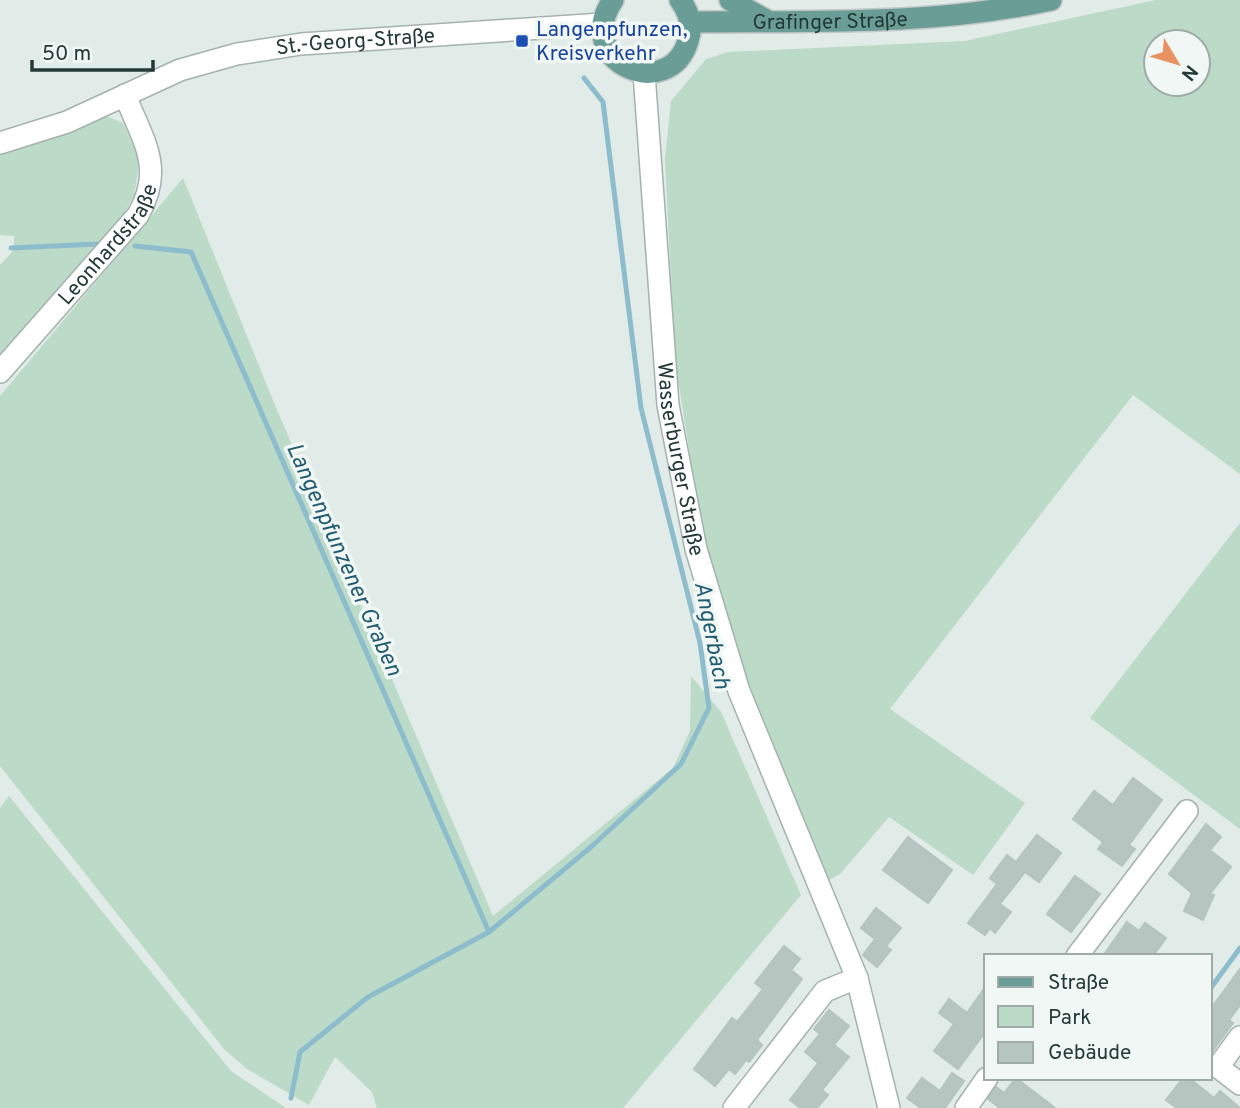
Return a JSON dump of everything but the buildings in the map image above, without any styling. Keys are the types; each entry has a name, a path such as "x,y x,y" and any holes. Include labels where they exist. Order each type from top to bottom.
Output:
{"main road":[{"path":"613,0 602,24 608,52 618,62 643,73 669,66 679,58 690,35 690,22 680,0"},
{"path":"730,0 768,21"},
{"name":"Grafinger Straße","path":"690,22 922,20 1051,0"}],"street":[{"name":"St.-Georg-Straße","path":"0,143 67,122 180,70 237,54 301,44 602,24"},
{"name":"Wasserburger Straße","path":"643,73 668,405 696,549 739,691 857,978 889,1108"},
{"name":"Leonhardstraße","path":"0,372 138,215 149,195 153,175 125,96"},
{"path":"1079,954 1187,811"},
{"path":"734,1108 825,991 857,978"},
{"path":"1240,1037 1218,1067 1240,1084"},
{"path":"966,1108 986,1080"}],"green space":[{"path":"1156,0 1240,0 1240,474 1133,395 890,709 1025,803 973,875 889,817 840,874 827,881 774,753 726,621 700,520 675,360 665,159 671,101 706,59 728,52 965,41"},
{"path":"106,116 123,123 140,159 134,196 117,226 0,360 0,265 14,250 14,236 0,235 0,153 61,135"},
{"path":"183,178 272,398 493,916 673,768 690,731 691,676 721,712 801,895 623,1108 377,1108 372,1092 335,1057 309,1105 247,1069 224,1049 0,766 0,396"},
{"path":"1240,523 1240,829 1090,718"},
{"path":"9,796 231,1071 286,1108 0,1108 0,808"}],"waterway":[{"name":"Angerbach","path":"291,1098 300,1052 368,997 489,932 591,847 681,764 709,708 700,643 641,408 603,102 584,78"},
{"path":"11,248 97,244"},
{"name":"Langenpfunzener Graben","path":"135,246 191,252 489,932"},
{"path":"1212,986 1240,948"}],"place":[{"name":"Langenpfunzen, Kreisverkehr","path":"522,41"}]}
